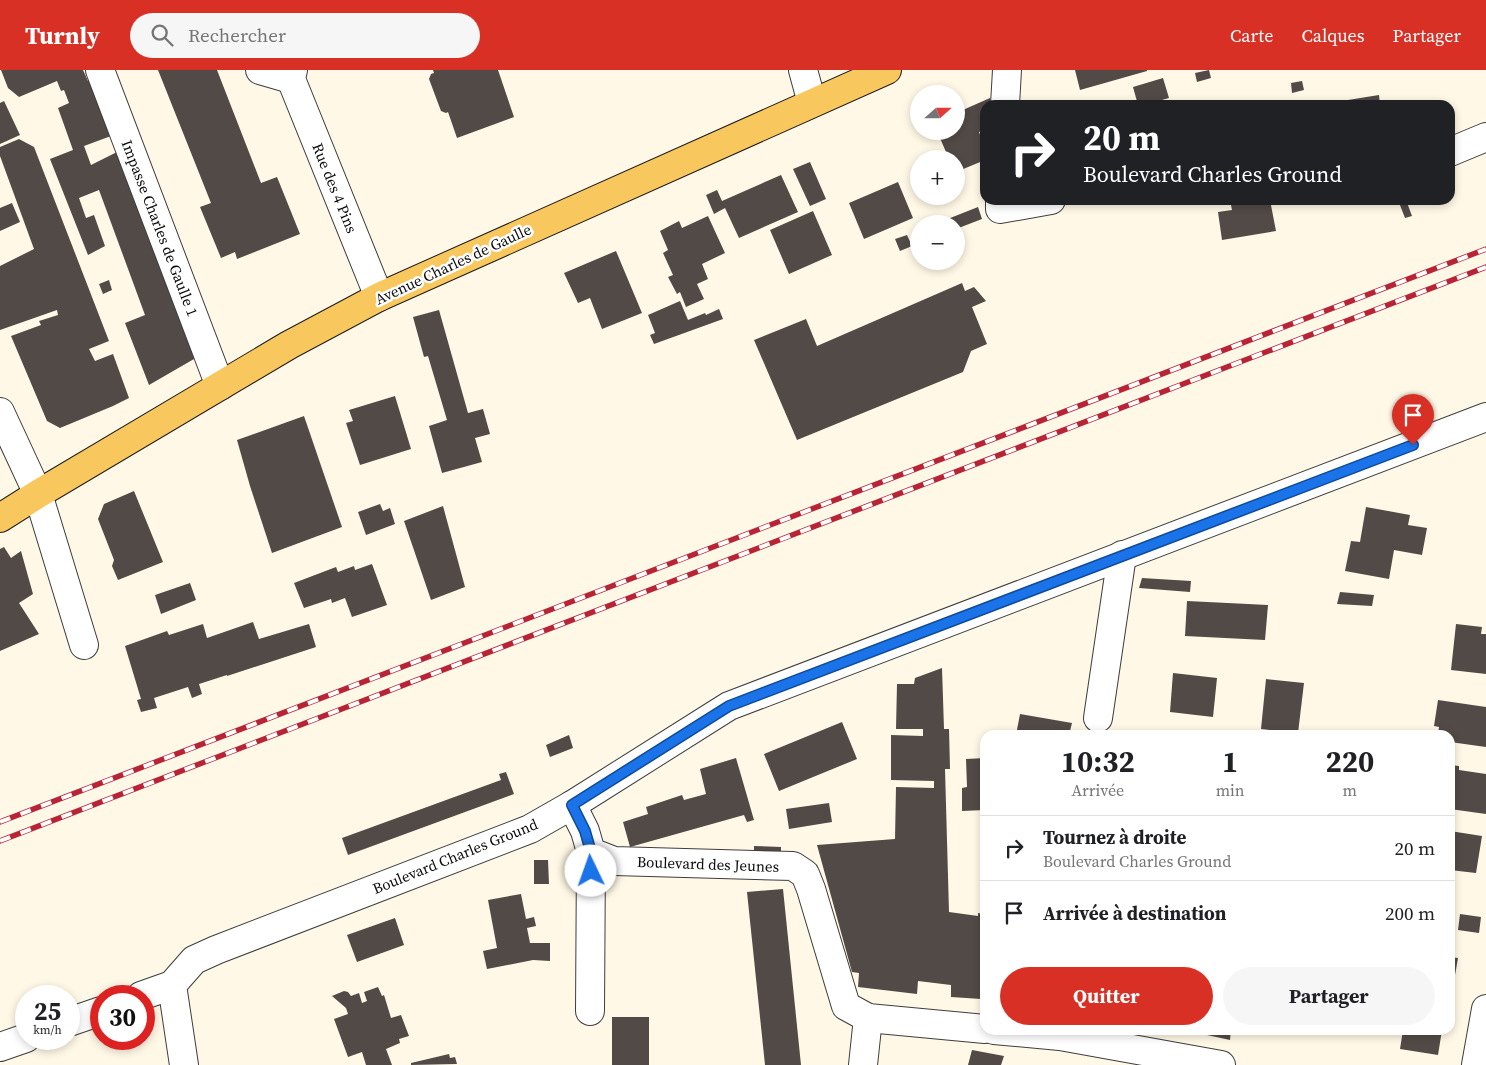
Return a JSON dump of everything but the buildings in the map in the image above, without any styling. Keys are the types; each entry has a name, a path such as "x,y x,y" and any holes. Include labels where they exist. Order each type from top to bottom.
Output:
{"main road":[{"name":"Avenue Charles de Gaulle","path":"0,518 290,345 379,297 887,70"}],"street":[{"name":"Impasse Charles de Gaulle 1","path":"100,70 220,386"},
{"name":"Rue des 4 Pins","path":"260,70 292,75 379,297"},
{"path":"803,70 812,103"},
{"path":"1005,100 1007,70"},
{"path":"1455,150 1486,137"},
{"path":"1000,205 1000,209 1023,205"},
{"path":"0,412 38,494 84,645"},
{"name":"Boulevard Charles Ground","path":"172,985 194,960 530,828 572,805 729,706 1486,417"},
{"path":"1098,718 1122,555"},
{"path":"572,805 585,831 591,852 590,1011"},
{"name":"Boulevard des Jeunes","path":"591,852 614,861 793,866 805,874 846,1006 868,1018 980,1029"},
{"path":"155,991 172,985 184,1065"},
{"path":"1476,1065 1486,1009"},
{"path":"863,1065 868,1018"},
{"path":"1049,1035 1221,1065"},
{"path":"0,1047 15,1042"}],"railway":[{"path":"0,822 1486,249"},
{"path":"0,841 1486,267"}],"route":[{"path":"591,871 591,852 585,831 572,805 729,706 1413,445"}]}
